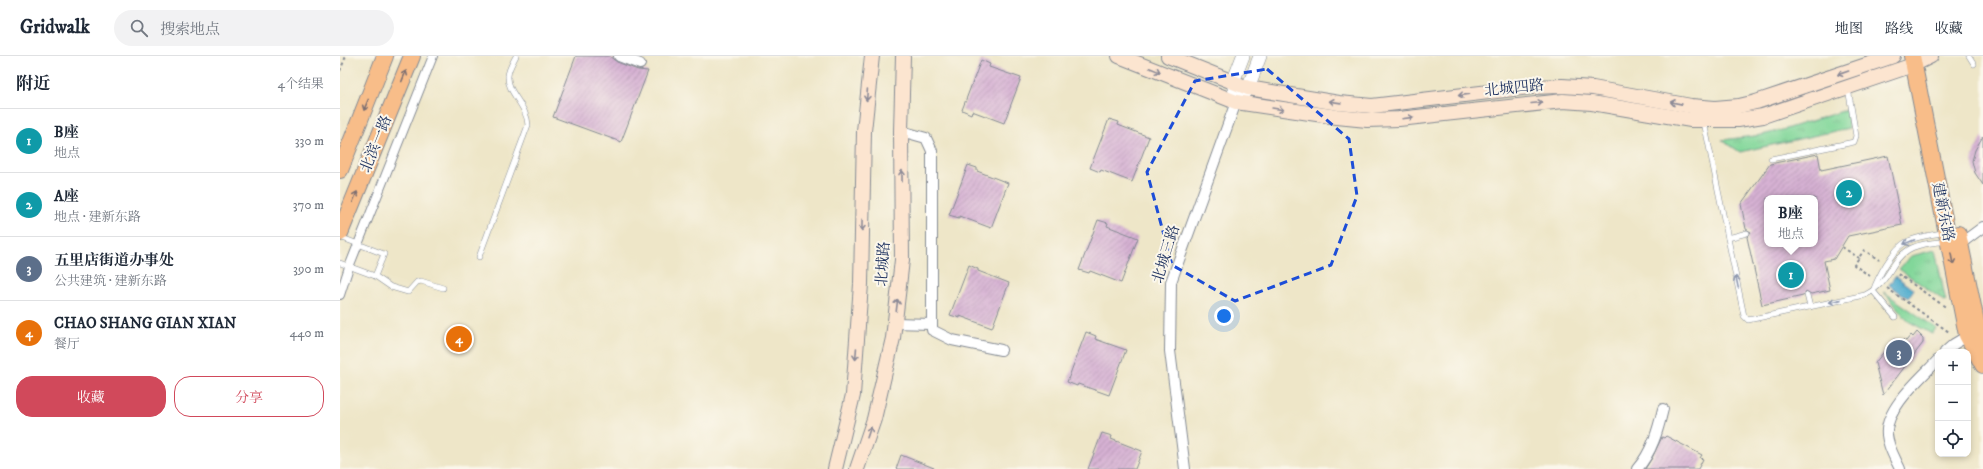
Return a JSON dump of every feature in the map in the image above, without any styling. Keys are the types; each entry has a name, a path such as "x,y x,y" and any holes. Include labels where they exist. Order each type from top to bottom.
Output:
{"main road":[{"name":"北滨一路","path":"340,170 385,56"},
{"name":"北滨一路","path":"340,233 412,56"},
{"name":"北城路","path":"835,469 853,395 861,284 864,131 868,79 872,56"},
{"name":"北城路","path":"857,469 874,420 894,323 902,260 901,131 903,56"},
{"name":"北城四路","path":"1119,56 1236,102 1337,117 1368,120 1399,119 1563,101 1592,103 1691,120 1738,120 1763,116 1848,87 1921,59"},
{"name":"北城四路","path":"1168,56 1248,88 1339,103 1372,106 1532,87 1562,86 1593,88 1702,107 1739,106 1756,102 1893,56"},
{"name":"建新东路","path":"1921,59 1952,239 1978,334 1983,365"}],"street":[{"path":"340,295 358,244 433,56"},
{"path":"619,56 640,64"},
{"name":"北城三路","path":"1236,102 1233,82 1243,56"},
{"name":"北城三路","path":"1185,469 1170,351 1171,282 1236,102 1248,88 1260,56"},
{"path":"901,131 926,138 932,151 932,330 952,340 1002,350"},
{"path":"1952,239 1983,227"},
{"path":"894,323 931,324"},
{"path":"1950,349 1978,334"},
{"path":"1900,469 1889,444 1887,433 1888,422 1900,401 1935,363"},
{"path":"1637,469 1647,455 1656,436 1663,409"}],"lane":[{"path":"479,257 528,125 527,114 509,85 508,75 516,56"},
{"path":"1969,56 1974,64"},
{"path":"1771,159 1854,142 1856,136 1848,87"},
{"path":"1702,107 1745,319 1751,320 1865,295 1882,284 1908,249 1952,239"},
{"path":"1728,238 1747,233"},
{"path":"340,237 384,254 375,276"},
{"path":"1872,291 1879,277 1900,246 1910,240 1952,239"},
{"path":"340,263 375,276 401,292 408,292 417,282 421,281 442,288"},
{"path":"1872,291 1895,317"},
{"path":"1807,295 1810,307"}],"path":[{"path":"340,71 346,56"},
{"path":"1842,246 1859,258"},
{"path":"1873,278 1854,265 1864,250 1883,263"},
{"path":"1897,273 1946,307"},
{"path":"1886,288 1949,332"}],"highlighted area":[{"path":"1267,69 1349,139 1357,196 1331,265 1235,301 1172,265 1147,172 1195,81"}],"green space":[{"path":"1846,110 1849,128 1740,152 1722,140 1762,135"},
{"path":"1935,250 1946,302 1899,269 1911,256"},
{"path":"1884,292 1936,328 1932,334 1908,321"}],"water":[{"path":"1895,276 1914,289 1908,298 1889,285"}],"building":[{"path":"576,56 609,56 617,62 638,70 648,71 621,142 553,117"},
{"path":"981,60 990,64 989,67 1021,78 1004,123 972,111 971,114 962,110"},
{"path":"1109,119 1119,122 1118,125 1149,137 1132,182 1101,170 1100,172 1090,168"},
{"path":"1983,136 1983,185 1975,173 1972,161 1975,150"},
{"path":"1818,154 1821,170 1888,156 1902,225 1848,236 1834,259 1824,261 1830,290 1811,294 1806,291 1803,296 1762,305 1747,237 1751,232 1746,229 1741,204 1770,164"},
{"path":"968,165 977,168 977,171 1008,183 991,228 959,216 959,218 949,215"},
{"path":"1098,220 1108,223 1107,226 1138,238 1121,283 1090,271 1089,273 1079,270"},
{"path":"969,265 978,269 978,271 1009,283 992,328 960,316 960,318 950,315"},
{"path":"1086,332 1096,336 1095,339 1126,350 1109,395 1078,384 1077,386 1067,382"},
{"path":"1917,332 1923,338 1923,343 1883,395 1875,363 1894,339 1900,344 1904,339 1906,341 1911,335 1913,337"},
{"path":"1102,433 1112,436 1111,439 1142,451 1135,469 1088,469"},
{"path":"1666,436 1702,455 1700,458 1703,459 1698,469 1645,469 1662,437 1664,438"},
{"path":"901,455 934,468 934,469 896,469"}],"place":[{"name":"A座","path":"1849,193"},
{"name":"B座","path":"1791,275"},
{"name":"CHAO SHANG GIAN XIAN","path":"459,339"},
{"name":"五里店街道办事处","path":"1899,353"}]}
